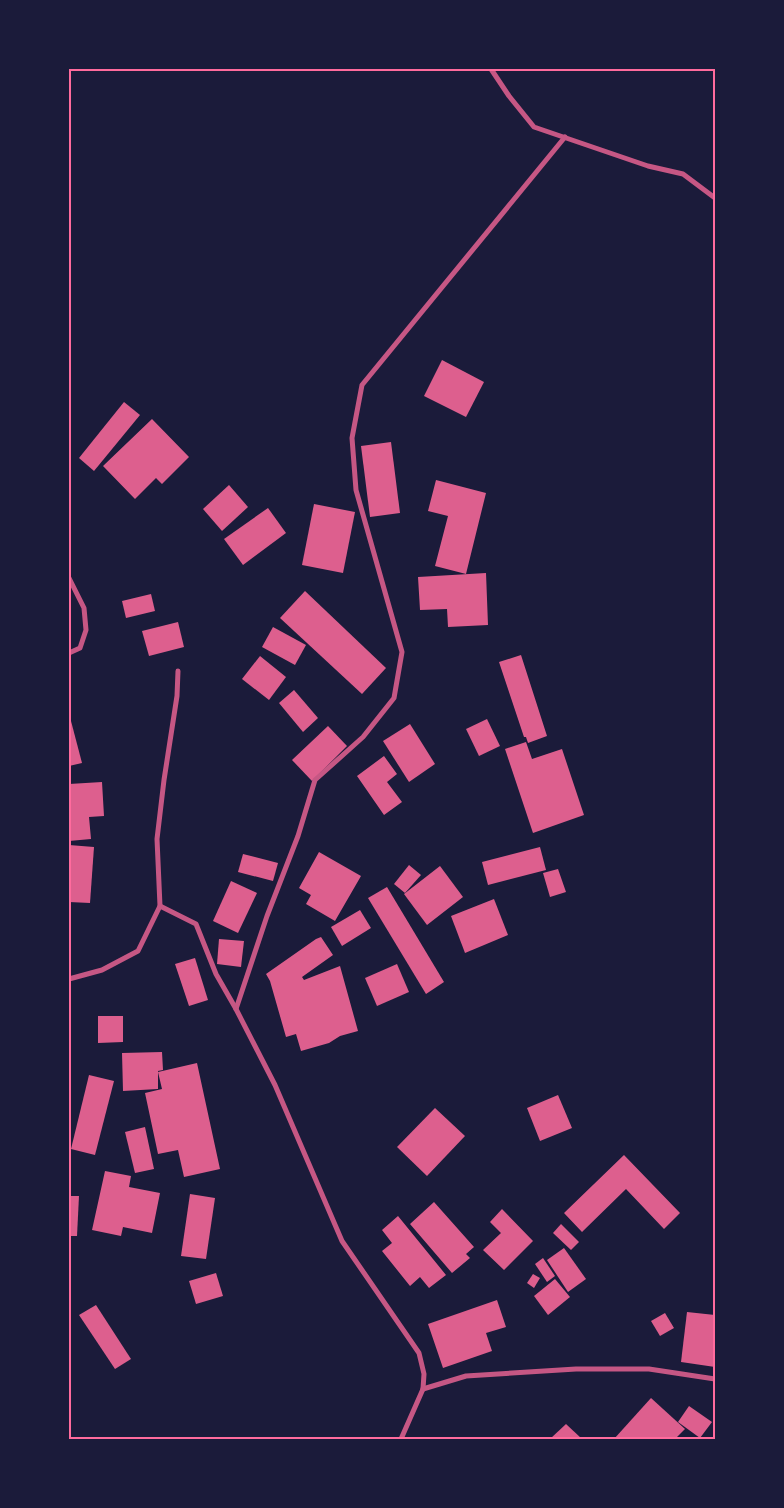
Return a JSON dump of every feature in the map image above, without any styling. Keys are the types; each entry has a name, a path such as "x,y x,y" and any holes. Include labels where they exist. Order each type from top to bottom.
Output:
{"street":[{"path":"491,69 534,127 648,166 683,174 715,198"},
{"path":"236,1009 316,780 363,737 394,698 402,652 356,490 352,438 362,385 565,137"},
{"path":"69,578 84,608 86,630 80,648 69,653"},
{"path":"69,979 102,970 138,951 160,906 157,839 177,696 178,671"},
{"path":"160,906 196,924 216,974 275,1085 342,1240 419,1353 424,1374 423,1389 400,1439"},
{"path":"423,1389 466,1376 576,1369 648,1369 715,1379"}],"building":[{"path":"442,360 484,382 466,417 424,396"},
{"path":"124,402 140,415 94,471 79,458"},
{"path":"152,419 189,457 162,484 156,478 135,499 103,466"},
{"path":"391,442 400,513 370,517 361,446"},
{"path":"436,480 486,493 466,574 435,566 448,516 428,511"},
{"path":"229,485 248,507 222,531 203,509"},
{"path":"314,504 355,512 343,573 302,565"},
{"path":"268,508 286,533 243,565 224,539"},
{"path":"486,573 488,625 448,627 447,609 420,610 418,577"},
{"path":"305,591 386,668 362,694 280,618"},
{"path":"151,594 155,611 126,618 122,601"},
{"path":"178,622 184,647 149,656 142,631"},
{"path":"273,627 306,645 295,665 262,647"},
{"path":"521,655 547,736 528,743 526,737 524,737 499,662"},
{"path":"260,656 286,677 269,700 242,679"},
{"path":"294,690 318,718 303,732 279,703"},
{"path":"487,719 500,746 479,756 466,729"},
{"path":"71,721 82,763 69,766 69,722"},
{"path":"410,724 435,764 409,782 383,741"},
{"path":"328,726 347,746 312,781 292,760"},
{"path":"526,742 532,759 562,749 584,815 533,833 505,749"},
{"path":"384,756 397,774 387,782 402,802 384,815 357,776"},
{"path":"102,782 104,816 89,817 91,839 69,841 69,784"},
{"path":"69,845 94,847 90,903 69,902"},
{"path":"540,847 546,870 488,885 482,862"},
{"path":"319,852 361,876 335,921 306,904 311,895 299,888"},
{"path":"243,854 278,863 273,881 238,872"},
{"path":"409,865 421,875 405,893 394,884"},
{"path":"440,866 463,897 427,925 404,894"},
{"path":"558,869 566,892 550,897 543,873"},
{"path":"231,881 257,893 238,933 213,921"},
{"path":"387,887 444,982 426,994 368,898"},
{"path":"494,899 508,935 465,953 451,916"},
{"path":"360,910 371,928 342,946 331,927"},
{"path":"321,937 333,955 302,977 304,980 340,966 358,1031 340,1036 329,1043 301,1051 296,1034 286,1037 270,981 266,974"},
{"path":"219,939 244,941 241,967 217,964"},
{"path":"195,958 208,1000 189,1006 175,964"},
{"path":"397,964 409,992 377,1006 365,978"},
{"path":"98,1016 123,1016 123,1042 98,1043"},
{"path":"162,1052 163,1070 158,1071 158,1089 123,1091 122,1053"},
{"path":"197,1063 220,1169 184,1177 178,1150 158,1154 145,1093 162,1089 158,1072"},
{"path":"89,1075 114,1081 95,1155 71,1149"},
{"path":"558,1095 572,1128 540,1141 527,1108"},
{"path":"435,1108 465,1136 427,1176 397,1147"},
{"path":"145,1127 154,1169 135,1173 125,1132"},
{"path":"624,1155 680,1213 664,1229 626,1189 582,1232 564,1213"},
{"path":"105,1171 131,1176 129,1187 160,1193 152,1233 123,1227 121,1236 92,1230"},
{"path":"190,1194 215,1198 206,1259 181,1256"},
{"path":"69,1196 79,1196 77,1236 69,1236"},
{"path":"434,1202 474,1247 466,1254 470,1258 452,1273 410,1224"},
{"path":"502,1209 533,1241 504,1270 483,1250 501,1233 490,1222"},
{"path":"398,1216 446,1275 429,1288 420,1277 410,1286 382,1251 392,1243 382,1230"},
{"path":"561,1224 579,1242 571,1250 553,1233"},
{"path":"564,1248 586,1279 568,1292 547,1260"},
{"path":"543,1258 555,1276 547,1282 535,1264"},
{"path":"216,1273 223,1296 196,1304 189,1281"},
{"path":"533,1274 540,1278 534,1288 527,1283"},
{"path":"555,1279 570,1297 548,1315 534,1296"},
{"path":"497,1300 506,1327 486,1333 492,1351 443,1368 428,1324"},
{"path":"96,1305 131,1359 115,1369 79,1315"},
{"path":"687,1312 715,1315 715,1367 681,1362"},
{"path":"665,1313 674,1328 660,1336 651,1321"},
{"path":"651,1398 685,1429 675,1439 614,1439"},
{"path":"689,1406 712,1422 700,1438 678,1422"},
{"path":"566,1424 582,1439 550,1439"}]}
